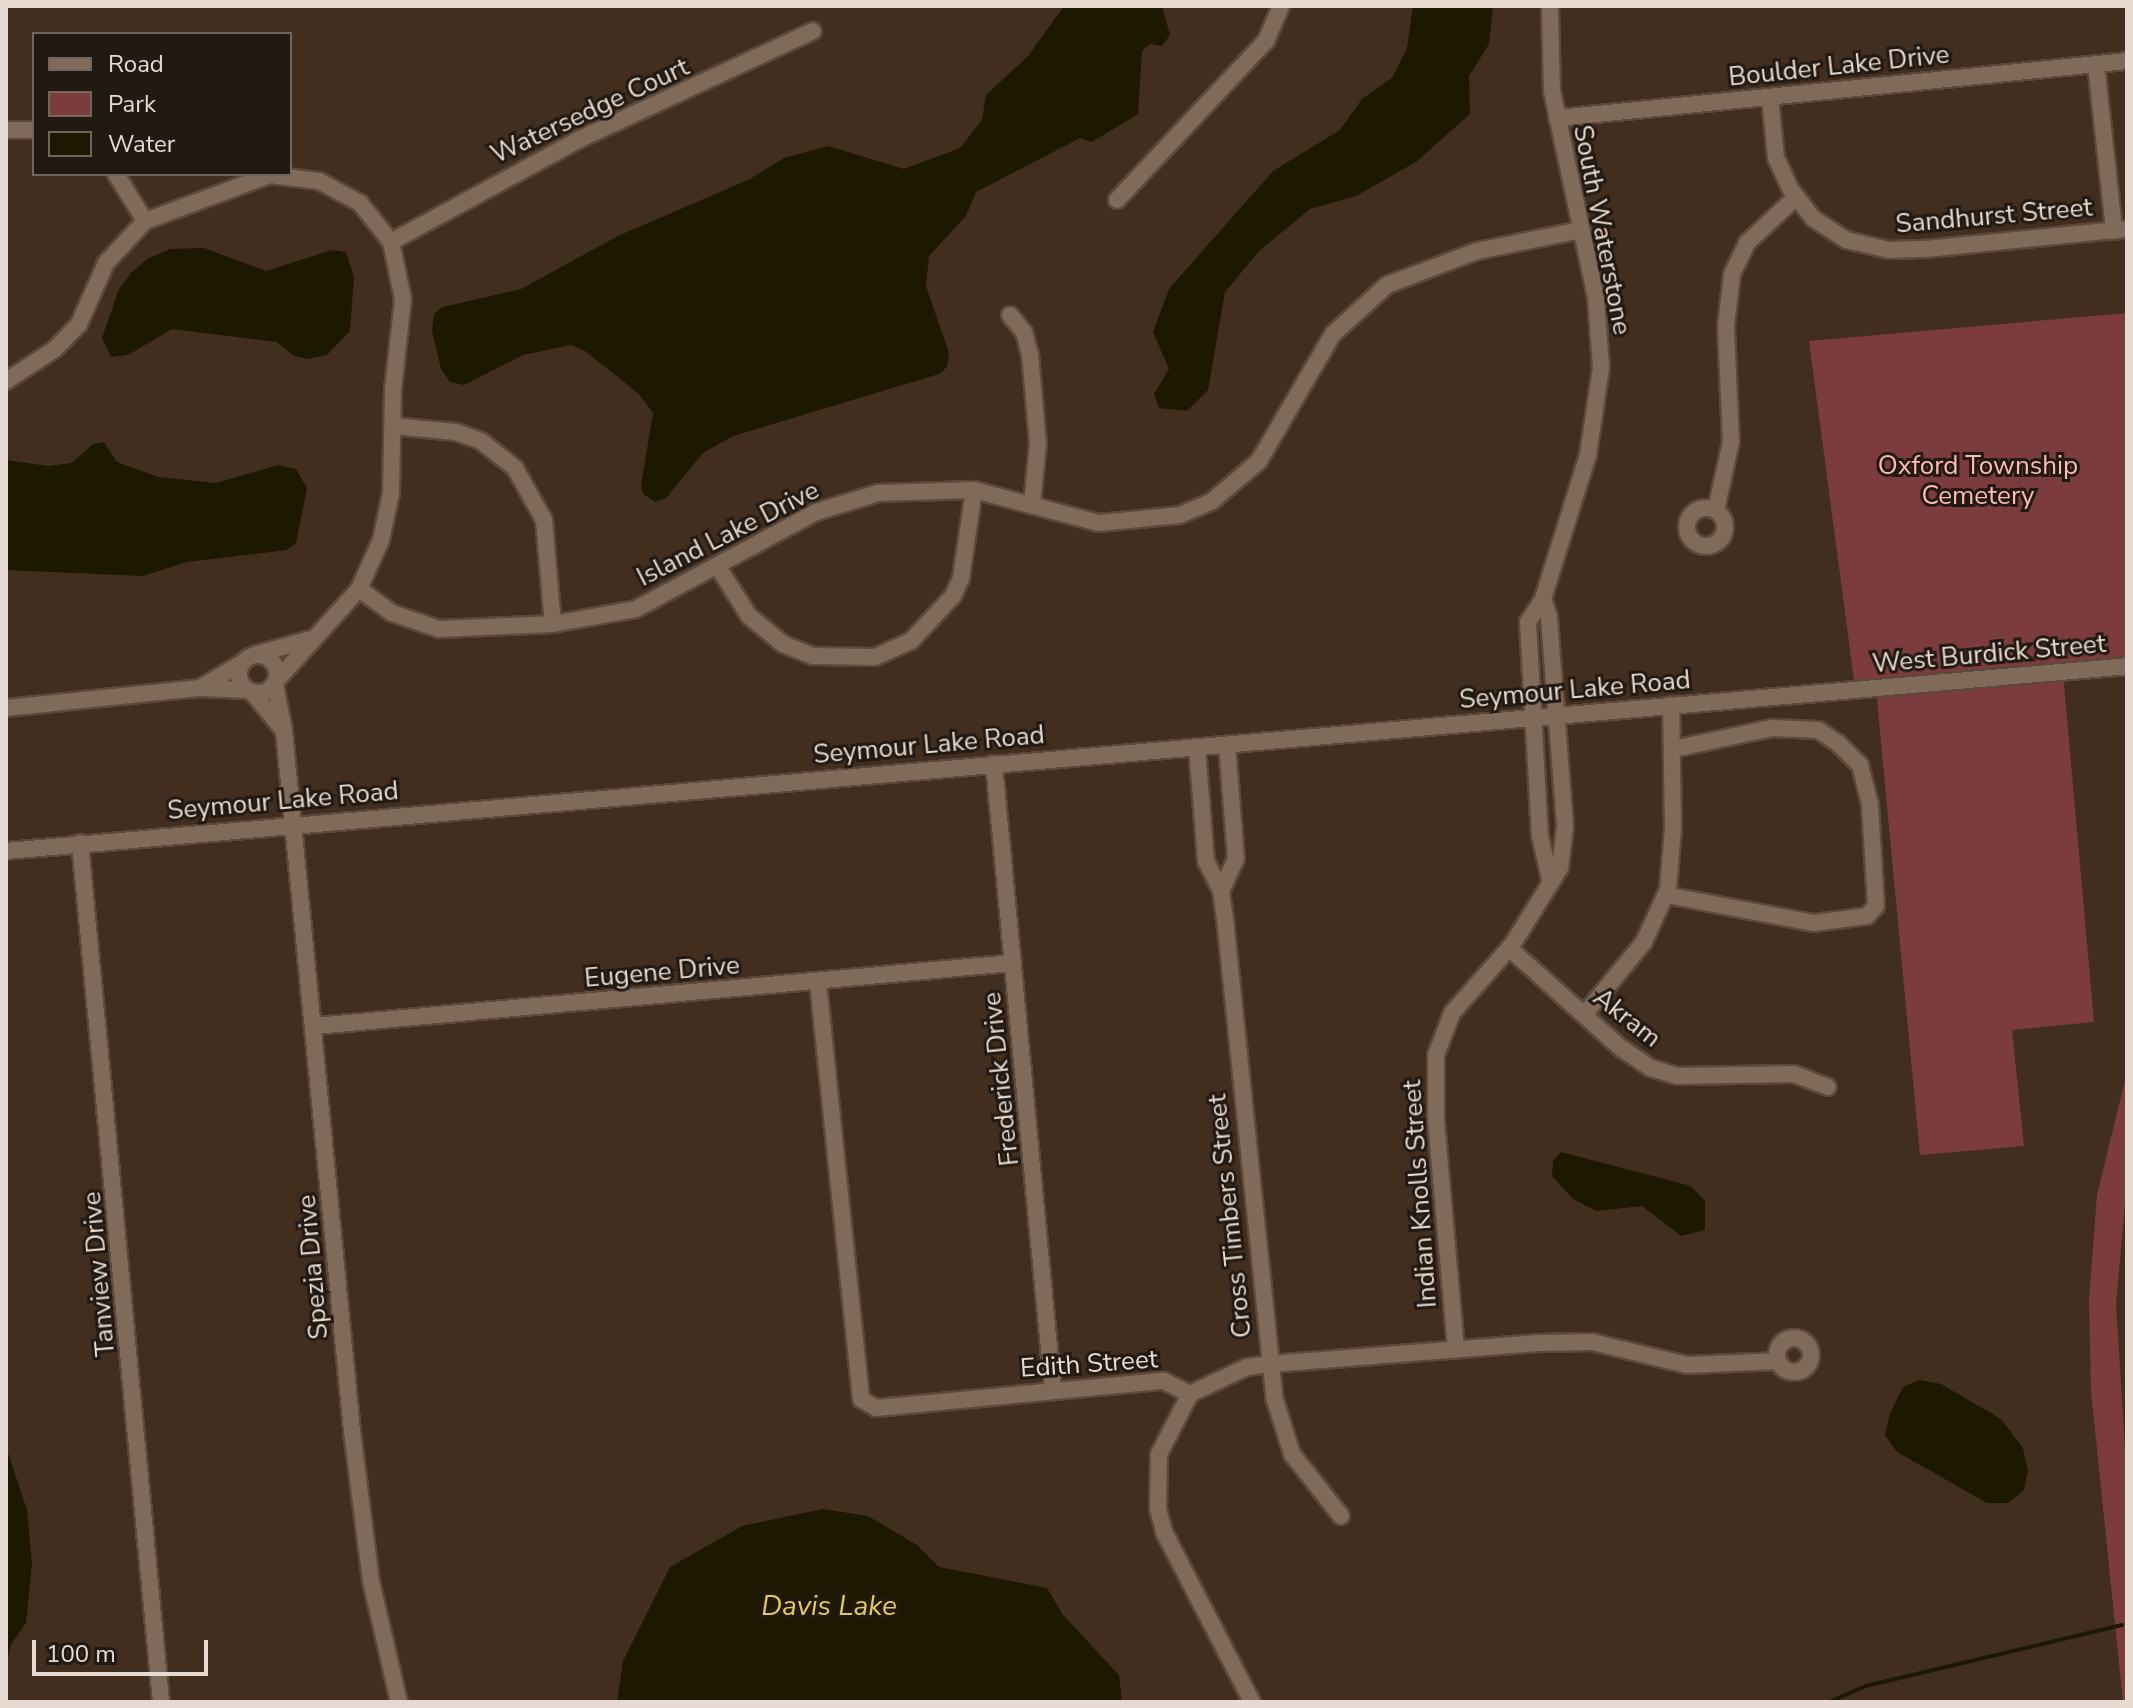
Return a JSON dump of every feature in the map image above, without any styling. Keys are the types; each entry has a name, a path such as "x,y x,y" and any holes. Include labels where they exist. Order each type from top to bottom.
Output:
{"street":[{"path":"1117,200 1266,41 1281,6"},
{"name":"South Waterstone","path":"1536,717 1528,622 1543,599 1598,409 1601,337 1557,118 1550,6"},
{"name":"Watersedge Court","path":"391,242 564,147 813,31"},
{"name":"Boulder Lake Drive","path":"1557,118 2127,61"},
{"path":"2096,64 2120,230"},
{"name":"Sandhurst Street","path":"1770,97 1776,158 1796,197 1814,219 1846,240 1889,250 2120,230"},
{"path":"6,130 32,130"},
{"path":"6,708 200,688 250,691 276,681 359,589 389,507 403,299 391,242 360,203 292,175"},
{"path":"117,176 145,221"},
{"path":"6,381 55,349 79,324 106,263 145,221 250,178 281,176"},
{"path":"1716,510 1731,442 1730,283 1747,243 1796,197"},
{"name":"Island Lake Drive","path":"359,589 392,613 439,629 553,624 636,609 718,567 790,524 846,501 910,489 974,490 1032,504 1068,517 1126,523 1180,515 1211,502 1259,461 1293,411 1323,347 1373,295 1446,260 1581,230"},
{"path":"1010,315 1024,332 1030,354 1038,443 1032,504"},
{"path":"393,426 456,432 481,441 515,468 544,520 553,624"},
{"path":"718,567 749,616 783,644 813,656 875,657 911,641 953,596 961,578 974,490"},
{"name":"South Waterstone","path":"1543,599 1549,617 1557,715"},
{"path":"200,688 257,654 312,639"},
{"path":"257,654 271,660 276,681"},
{"path":"240,664 238,675 284,731"},
{"name":"West Burdick Street","path":"1856,690 2127,666"},
{"name":"Spezia Drive","path":"276,681 295,824 367,1557 399,1702"},
{"name":"Seymour Lake Road","path":"6,851 1856,690"},
{"path":"1584,1015 1644,942 1666,895 1672,858 1671,705"},
{"name":"Indian Knolls Street","path":"1456,1349 1436,1122 1436,1055 1452,1013 1509,948 1550,879 1560,868 1565,826 1557,715"},
{"path":"1536,717 1540,836 1550,879"},
{"path":"1666,895 1814,923 1854,919 1874,909 1870,804 1860,765 1839,744 1818,730 1772,728 1673,749"},
{"name":"Cross Timbers Street","path":"1221,891 1236,859 1227,744"},
{"name":"Cross Timbers Street","path":"1197,747 1206,861 1221,891 1280,1427 1292,1454 1341,1516"},
{"name":"Frederick Drive","path":"994,764 1053,1391"},
{"name":"Tanview Drive","path":"80,843 161,1702"},
{"name":"Akram","path":"1509,948 1621,1048 1664,1072 1794,1074 1828,1087"},
{"name":"Eugene Drive","path":"315,1026 1013,963"},
{"name":"Edith Street","path":"818,982 861,1399 876,1408 1164,1381 1190,1394 1247,1367 1570,1341 1687,1365 1777,1361"},
{"path":"1190,1394 1159,1454 1158,1509 1164,1532 1252,1702"}],"green space":[{"name":"Oxford Township Cemetery","path":"2127,313 2127,656 2062,662 2094,1022 2012,1030 2024,1146 1920,1155 1875,679 1854,680 1809,341"},
{"path":"2127,1072 2127,1182 2116,1304 2127,1481 2127,1702 2123,1702 2091,1391 2089,1301 2097,1195"}],"water":[{"path":"1064,6 1162,6 1170,35 1162,46 1150,44 1142,51 1138,114 1092,142 1080,138 976,192 966,216 929,256 926,286 949,353 947,367 939,374 733,436 703,453 666,498 655,502 643,494 641,485 653,413 639,394 585,351 571,345 523,355 464,385 450,382 441,369 432,331 434,314 443,307 521,289 618,236 750,179 784,158 828,146 904,169 960,148 982,120 986,95 1028,56"},
{"path":"1413,6 1493,6 1489,44 1469,76 1470,114 1416,162 1356,196 1310,209 1259,251 1225,292 1208,390 1187,411 1159,408 1154,394 1169,369 1153,332 1169,289 1273,171 1340,130 1362,99 1392,78 1407,48"},
{"path":"204,248 266,271 332,250 346,252 354,277 350,331 327,355 308,359 294,356 277,342 172,329 128,355 111,357 102,338 119,289 132,272 147,259 170,249"},
{"path":"104,442 117,462 158,477 216,483 278,465 296,469 307,488 296,543 287,550 187,562 143,576 6,570 6,460 48,466 72,463 93,444"},
{"path":"1561,1152 1691,1186 1705,1201 1705,1230 1681,1236 1642,1206 1596,1211 1573,1199 1552,1176 1553,1161"},
{"path":"1919,1380 1941,1384 2001,1419 2023,1448 2028,1471 2024,1490 2008,1503 1987,1503 1897,1452 1885,1435 1890,1413 1903,1387"},
{"path":"6,1447 27,1510 32,1564 26,1623 11,1644 6,1667"},
{"name":"Davis Lake","path":"823,1509 868,1516 917,1545 939,1567 1047,1588 1063,1615 1119,1675 1122,1702 617,1702 623,1661 670,1567 742,1526"}],"waterway":[{"path":"1829,1702 1866,1686 2122,1625"}]}
